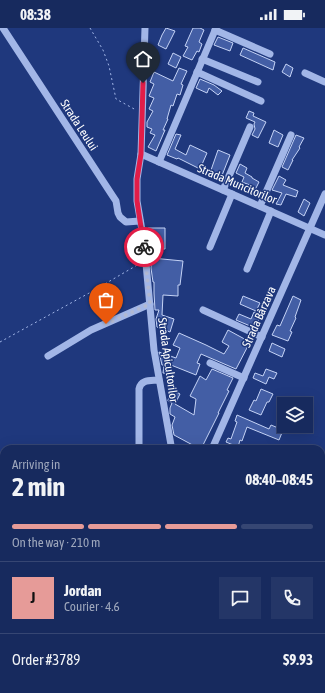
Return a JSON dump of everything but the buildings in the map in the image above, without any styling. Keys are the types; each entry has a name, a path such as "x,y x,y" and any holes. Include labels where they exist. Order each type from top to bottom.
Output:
{"street":[{"name":"Strada Leului","path":"3,28 116,201 120,217 126,222 140,221"},
{"name":"Strada Apicultorilor","path":"145,28 141,154 137,179 137,201 144,242 154,350 171,445"},
{"path":"159,162 215,29 270,54"},
{"path":"202,59 258,82"},
{"path":"197,72 261,101"},
{"path":"305,73 325,82"},
{"path":"223,190 250,126"},
{"path":"260,206 291,136"},
{"name":"Strada Muncitorilor","path":"141,154 325,235"},
{"path":"210,247 232,194"},
{"name":"Strada Bârzava","path":"214,445 325,194"},
{"path":"247,269 271,211"},
{"path":"48,356 91,330 150,304"},
{"path":"203,310 262,337"},
{"path":"210,363 244,378"},
{"path":"139,445 140,385 144,382 159,380"}],"path":[{"path":"90,28 103,50 109,66 116,99 135,110 142,110"},
{"path":"0,342 133,267 145,262"}],"way so far":[{"path":"106,324 150,304 144,247"}],"route":[{"path":"143,83 141,154 137,179 137,201 144,247"}]}
